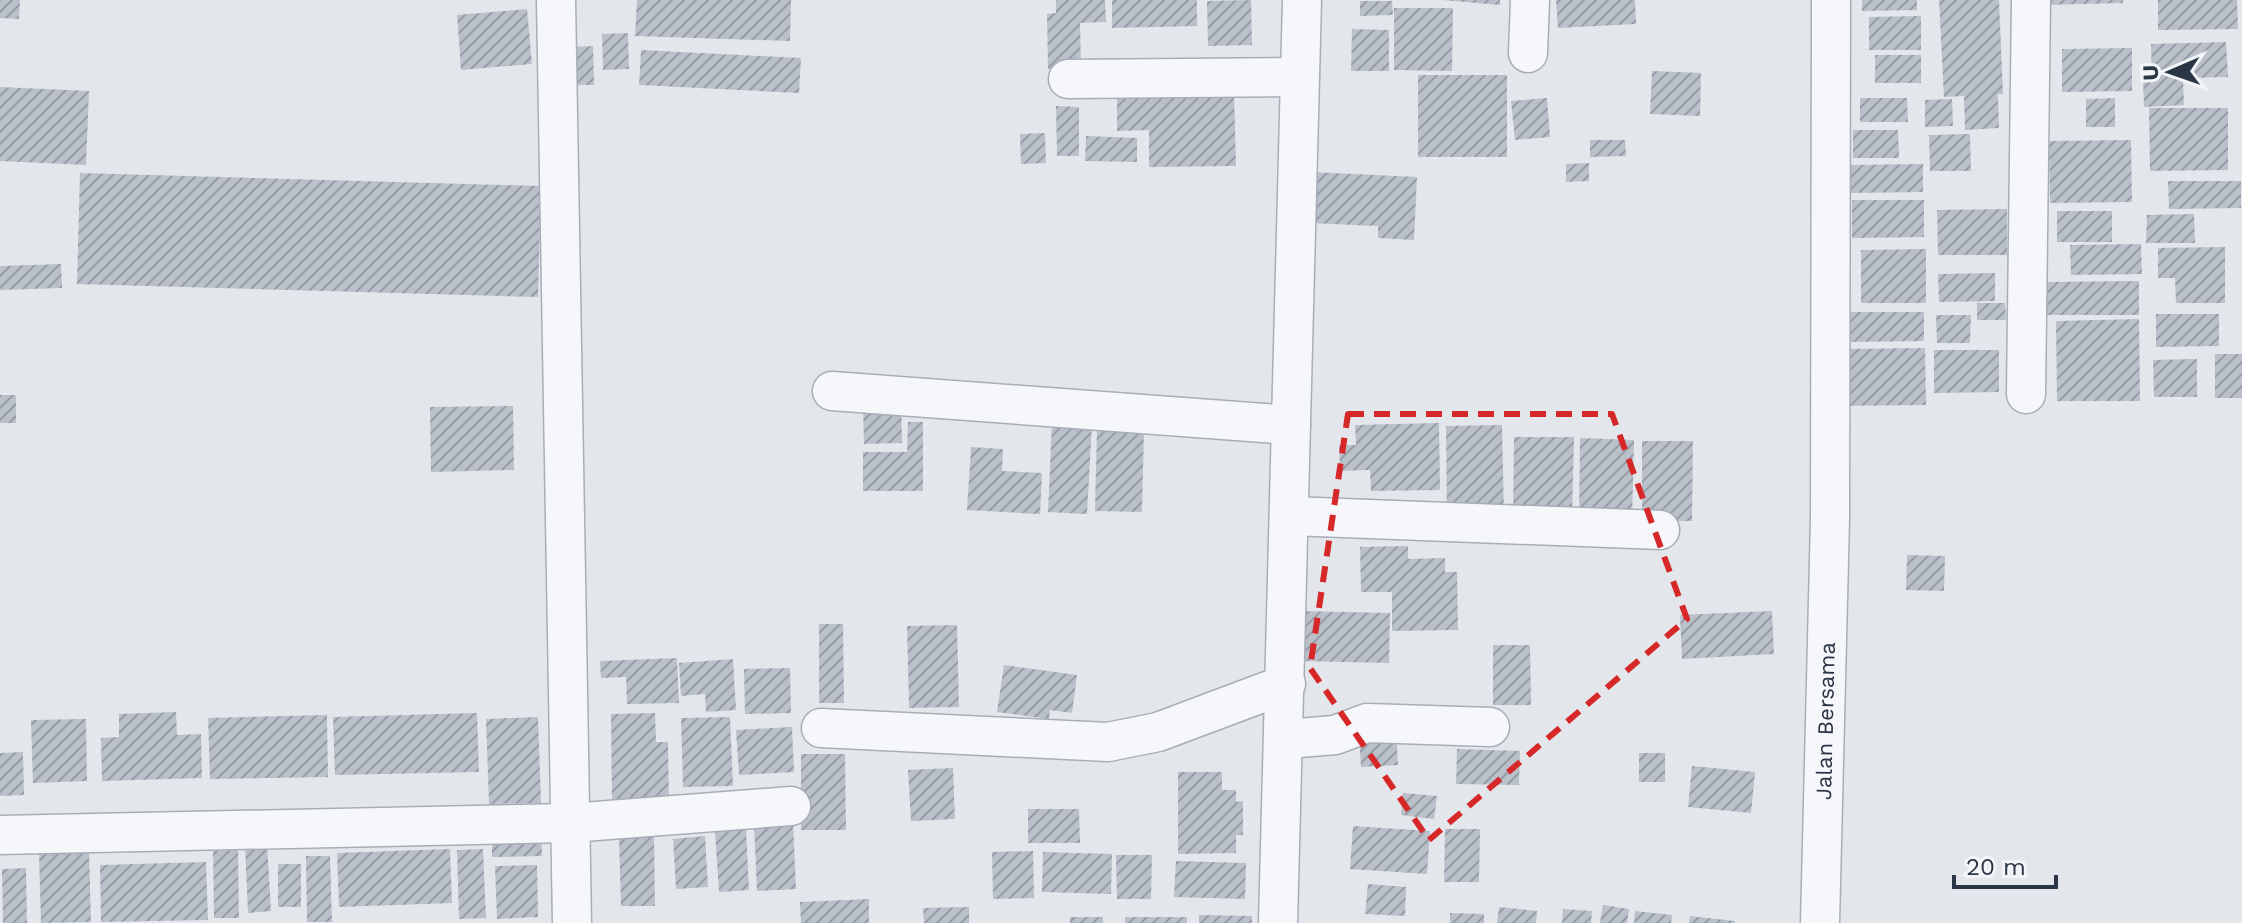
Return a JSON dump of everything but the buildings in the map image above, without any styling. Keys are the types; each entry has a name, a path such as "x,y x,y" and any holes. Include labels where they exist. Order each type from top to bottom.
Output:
{"street":[{"path":"556,0 572,923"},
{"path":"1278,923 1286,713 1302,0"},
{"path":"1528,53 1530,0"},
{"name":"Jalan Bersama","path":"1820,923 1830,519 1831,0"},
{"path":"2026,394 2031,0"},
{"path":"1068,79 1300,77"},
{"path":"832,391 1291,425"},
{"path":"1291,516 1660,530"},
{"path":"821,728 1108,742 1286,713 1335,735 1367,723 1490,727"},
{"path":"0,835 570,823 791,806"}],"highlighted area":[{"path":"1348,414 1612,414 1687,619 1429,840 1310,668"}]}
